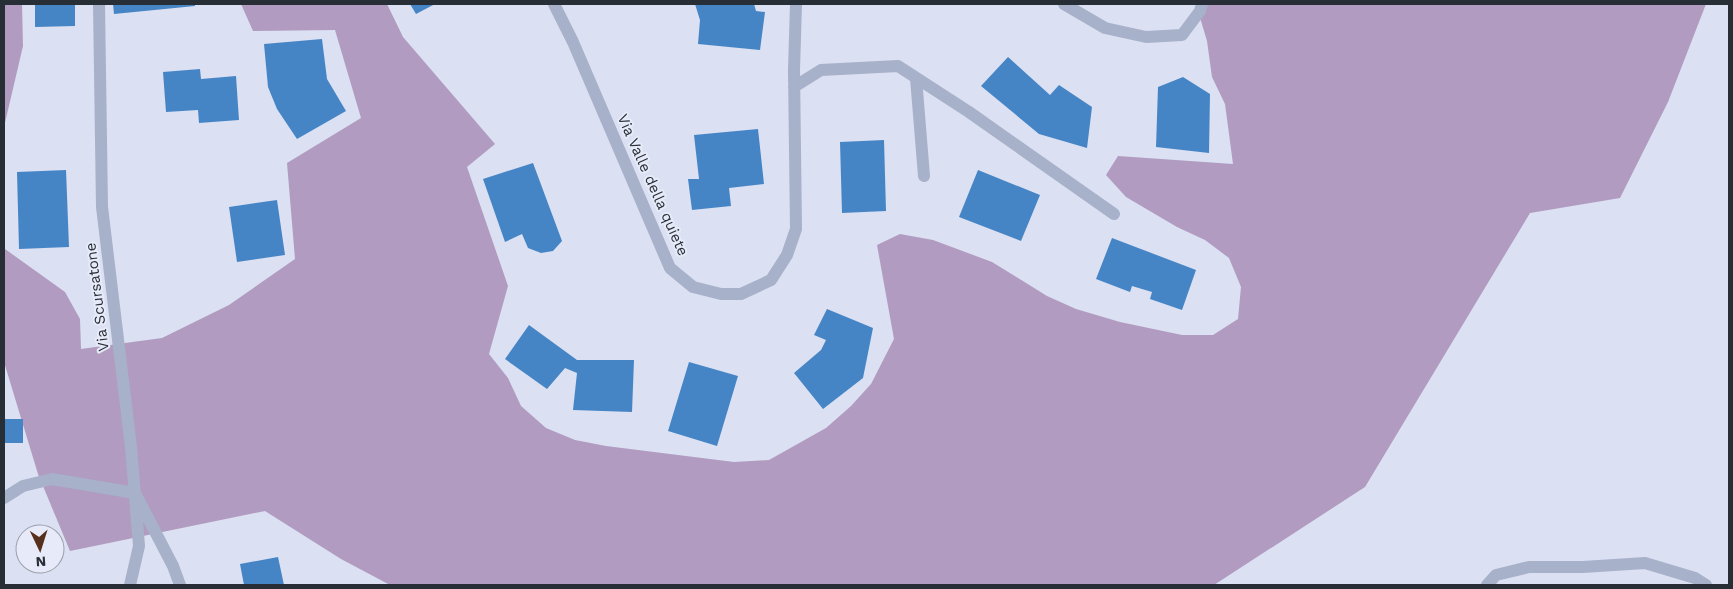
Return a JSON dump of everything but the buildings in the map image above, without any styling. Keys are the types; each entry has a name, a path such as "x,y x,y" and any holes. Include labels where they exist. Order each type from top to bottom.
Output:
{"street":[{"name":"Via Scursatone","path":"99,4 102,207 131,447 139,546 130,585"},
{"name":"Via Valle della quiete","path":"554,4 573,42 670,268 693,287 720,294 741,294 770,280 787,256 796,229 794,87 796,4"},
{"path":"1064,4 1104,28 1146,37 1182,35 1200,11 1202,4"},
{"path":"794,87 821,70 898,66 969,112 1114,214"},
{"path":"916,78 924,176"},
{"path":"4,498 23,486 52,479 135,493 173,566 180,585"},
{"path":"1487,585 1496,576 1529,567 1583,567 1645,563 1695,578 1706,585"}],"shaded area":[{"path":"4,4 22,4 23,46 4,127"},
{"path":"241,4 387,4 403,37 495,144 467,167 508,286 489,354 508,378 521,406 546,428 575,440 606,446 734,462 769,460 826,428 851,406 871,384 894,339 877,245 900,234 933,240 992,262 1047,296 1076,309 1120,322 1182,335 1213,335 1238,319 1241,287 1229,258 1205,240 1177,227 1126,197 1106,175 1118,156 1233,164 1225,104 1212,77 1207,41 1196,4 1706,4 1668,102 1620,198 1530,213 1365,487 1214,585 390,585 341,559 265,511 70,551 65,539 65,524 59,524 38,474 4,362 4,243 5,249 65,292 80,319 81,349 162,338 229,305 295,259 287,163 361,118 335,30 253,31"}]}
